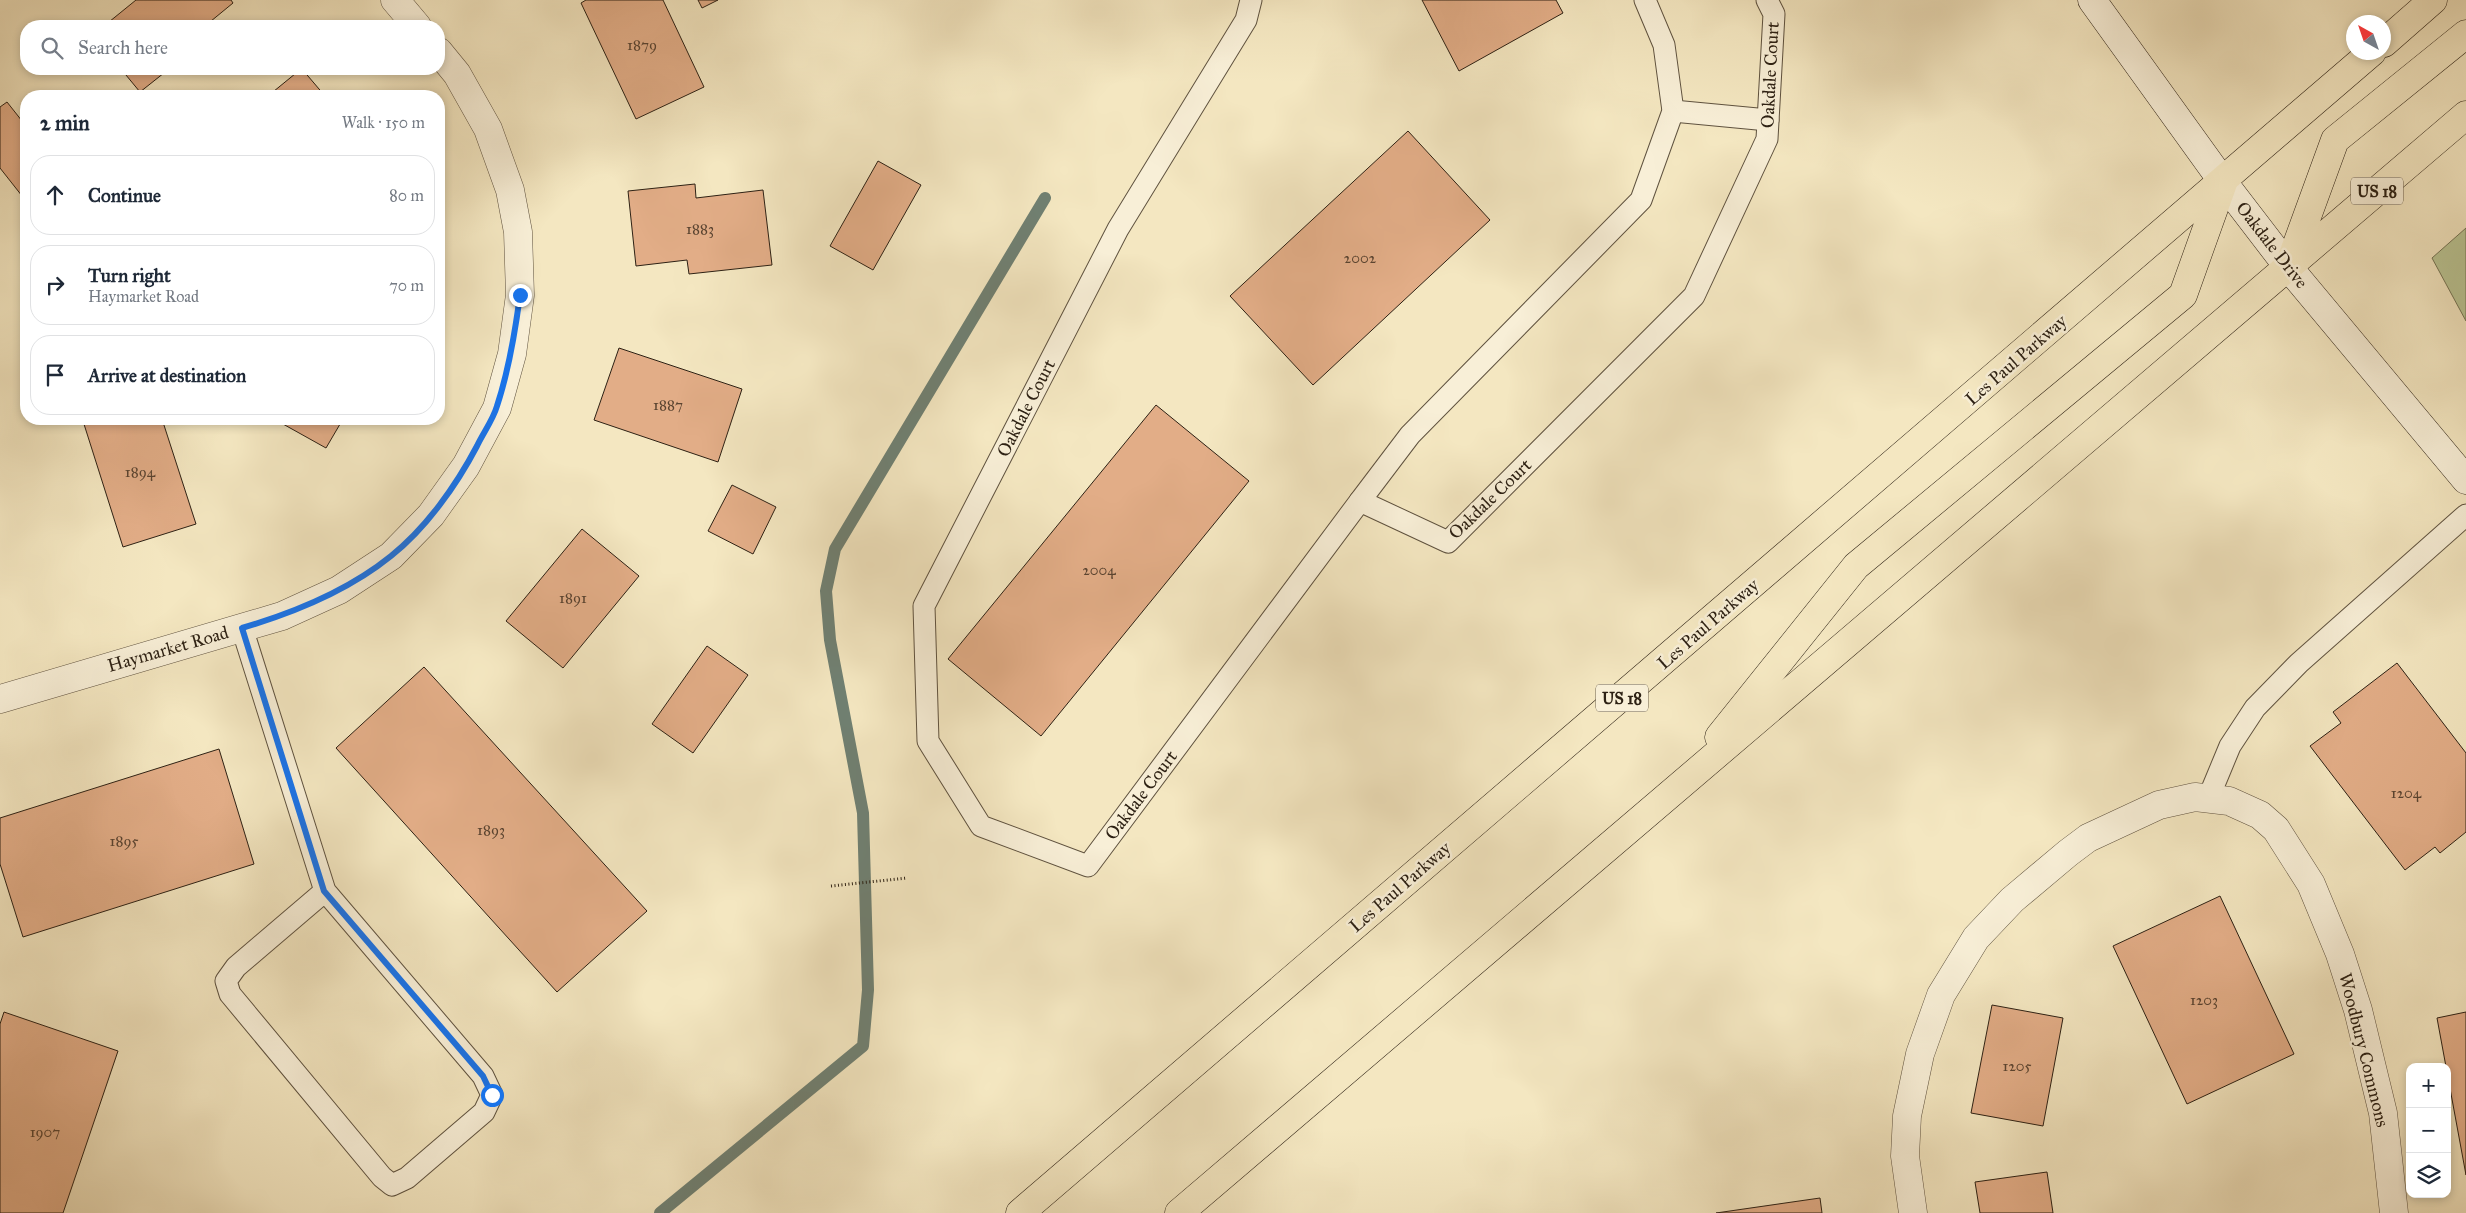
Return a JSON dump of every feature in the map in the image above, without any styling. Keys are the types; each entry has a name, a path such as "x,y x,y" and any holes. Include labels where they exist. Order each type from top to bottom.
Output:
{"main road":[{"path":"2391,37 2433,0"},
{"path":"2289,268 2335,140 2466,34"},
{"name":"Les Paul Parkway","path":"1020,1213 2363,60"},
{"name":"US 18","path":"1179,1213 2289,268 2466,115"},
{"path":"1677,788 1856,566 2183,295 2223,182"}],"street":[{"path":"395,0 412,20"},
{"name":"Oakdale Drive","path":"2092,0 2223,182 2289,268 2466,480"},
{"name":"Haymarket Road","path":"0,699 282,616 339,590 391,556 436,508 466,466 497,408 512,354 520,295 518,232 510,190 488,129 457,74 445,59"},
{"name":"Woodbury Commons","path":"1913,1213 1905,1156 1907,1116 1920,1054 1941,995 1976,938 2012,900 2088,838 2159,805 2195,797 2229,801 2260,814 2276,829 2311,884 2340,954 2358,1010 2383,1113 2394,1213"}],"lane":[{"name":"Oakdale Court","path":"1250,0 1246,20 1118,230 924,606 928,741 981,826 1088,866 1360,501 1448,542 1694,296 1767,139 1774,14 1767,0"},
{"path":"1360,501 1410,435 1641,200 1674,111 1664,45 1645,0"},
{"path":"1674,111 1768,120"},
{"path":"2208,799 2230,746 2255,708 2299,663 2466,515"},
{"path":"242,628 324,891 483,1076 492,1095 484,1112 407,1178 392,1185 382,1177 230,994 226,981 236,968 324,891"}],"path":[{"path":"831,886 907,878"}],"green space":[{"path":"2466,228 2466,321 2432,258"}],"building":[{"path":"136,0 231,0 233,3 212,20 111,20"},
{"path":"586,0 663,0 704,87 636,119 581,3"},
{"path":"698,0 718,0 702,8"},
{"path":"1422,0 1556,0 1563,13 1459,71"},
{"path":"126,75 161,75 143,90 138,90"},
{"path":"294,75 307,75 320,90 275,90"},
{"path":"7,102 20,118 20,193 0,168 0,107"},
{"path":"1408,131 1490,220 1313,385 1230,296"},
{"path":"878,161 921,185 873,270 830,246"},
{"path":"695,184 696,198 763,190 772,265 689,274 687,260 636,266 628,191"},
{"path":"619,348 742,389 718,462 594,420"},
{"path":"1156,405 1249,481 1041,736 948,659"},
{"path":"84,425 164,425 196,524 123,547"},
{"path":"285,425 339,425 326,448"},
{"path":"732,485 776,507 753,554 708,531"},
{"path":"582,529 639,576 563,668 506,621"},
{"path":"707,646 748,675 693,753 652,724"},
{"path":"2397,663 2466,753 2466,832 2440,853 2435,847 2405,870 2310,746 2341,723 2333,712"},
{"path":"424,667 647,911 557,992 336,748"},
{"path":"219,749 254,864 23,937 0,864 0,818"},
{"path":"2220,896 2294,1054 2187,1104 2113,946"},
{"path":"1992,1005 2063,1018 2043,1126 1971,1113"},
{"path":"4,1012 118,1051 63,1213 0,1213 0,1024"},
{"path":"2466,1012 2466,1175 2451,1094 2451,1063 2445,1063 2437,1018"},
{"path":"2047,1172 2053,1213 1980,1213 1975,1182"},
{"path":"1820,1198 1822,1213 1716,1213"}],"waterway":[{"path":"660,1213 863,1046 868,990 863,813 830,640 826,591 835,549 1045,198"}],"route":[{"path":"492,1095 483,1076 324,891 242,628 282,616 339,590 391,556 431,515 466,466 497,408 512,354 520,295"}]}
